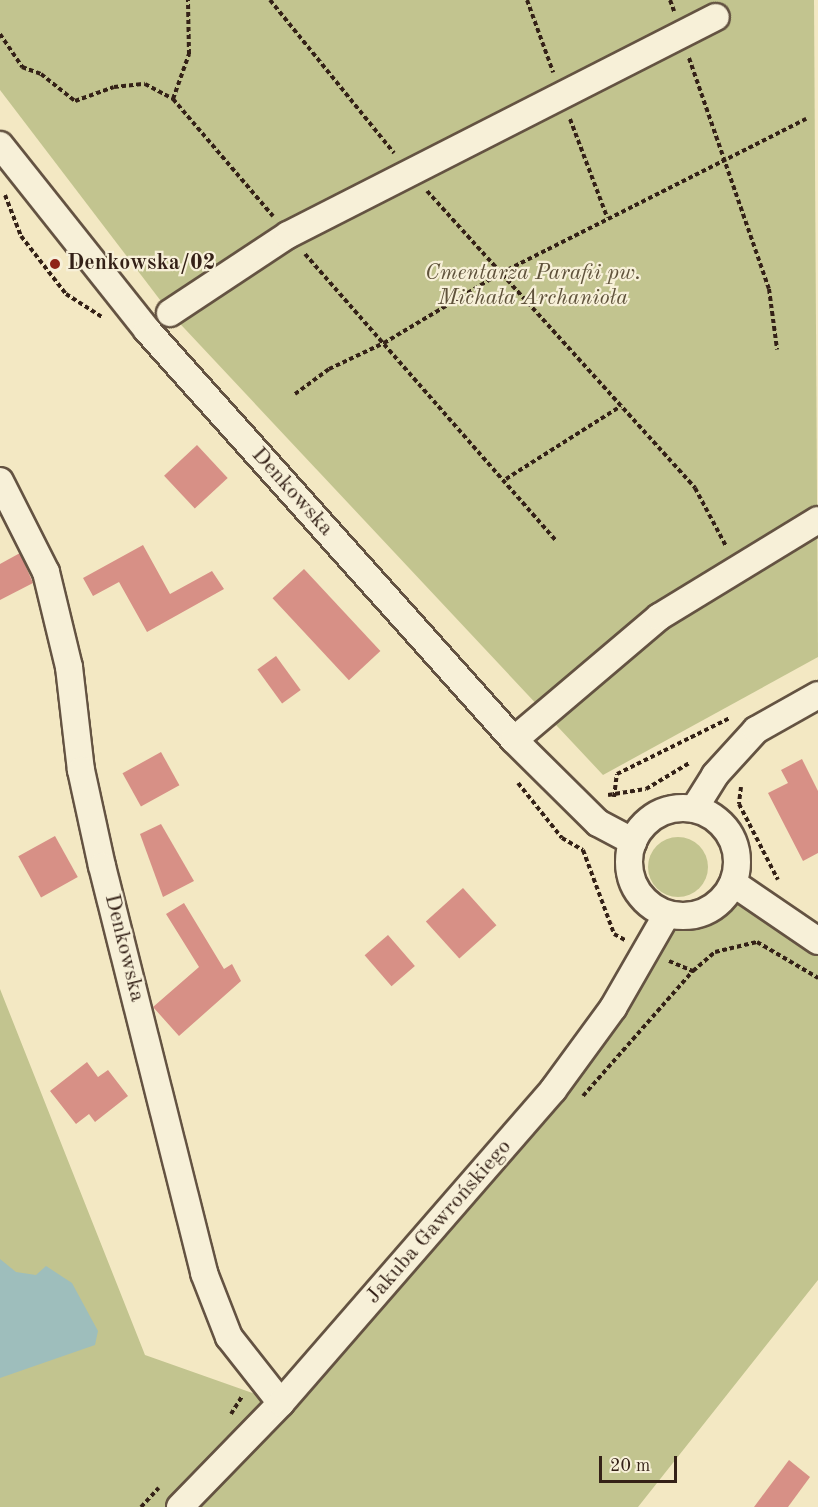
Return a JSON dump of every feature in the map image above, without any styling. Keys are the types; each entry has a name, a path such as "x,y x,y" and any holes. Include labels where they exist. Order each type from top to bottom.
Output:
{"street":[{"path":"170,313 288,235 716,17"},
{"name":"Denkowska","path":"0,144 147,330 514,740 598,823 633,842"},
{"name":"Denkowska","path":"0,481 46,572 69,667 81,770 100,855 204,1272 229,1337 281,1403"},
{"path":"514,740 546,716 658,617 737,565 818,520"},
{"path":"694,809 715,775 756,730 818,695"},
{"path":"694,809 712,816 735,846 733,883 708,910 667,914 640,896 632,879 633,842 657,815 694,809"},
{"path":"733,883 818,941"},
{"name":"Jakuba Gawrońskiego","path":"180,1507 281,1403 553,1090 613,1008 667,914"}],"path":[{"path":"173,99 189,54 188,0"},
{"path":"270,0 410,172 694,488 737,565"},
{"path":"670,0 769,289 777,349"},
{"path":"0,34 22,67 41,74 75,101 114,87 145,84 173,99 288,235 505,480 555,540"},
{"path":"295,394 329,369 384,343 501,273 806,119"},
{"path":"505,480 621,406"},
{"path":"614,796 617,774 735,715"},
{"path":"223,1423 242,1400 246,1386 236,1372 248,1361"},
{"path":"141,1507 166,1482"}],"green space":[{"name":"Cmentarza Parafii pw. Michała Archanioła","path":"0,0 814,0 818,657 603,775 170,313 0,90"},
{"path":"678,837 695,842 703,850 708,867 703,884 695,892 678,897 661,892 653,884 648,867 653,850 661,842"},
{"path":"733,883 818,941 818,1280 638,1507 0,1507 0,989 145,1355 281,1403 553,1090 667,914 708,910"}],"water":[{"path":"0,1259 16,1272 36,1275 46,1266 72,1283 98,1331 95,1345 0,1378"}],"building":[{"path":"197,445 228,478 195,509 164,476"},
{"path":"143,545 170,594 212,571 224,589 147,632 119,582 93,596 83,578"},
{"path":"20,553 33,583 0,600 0,564"},
{"path":"304,569 380,651 349,680 273,598"},
{"path":"276,656 301,690 282,703 257,670"},
{"path":"161,752 179,785 141,807 123,773"},
{"path":"802,759 818,791 818,853 803,861 768,793 788,783 781,770"},
{"path":"161,824 194,881 163,897 140,834"},
{"path":"55,836 78,877 41,897 18,856"},
{"path":"463,888 496,925 459,959 426,921"},
{"path":"184,903 224,969 232,964 241,981 179,1036 153,1007 199,967 166,914"},
{"path":"388,935 415,966 392,986 365,955"},
{"path":"87,1062 98,1077 108,1070 128,1096 95,1122 89,1114 76,1124 50,1091"},
{"path":"789,1460 810,1477 788,1507 754,1507"}],"place":[{"name":"Denkowska/02","path":"55,264"}]}
